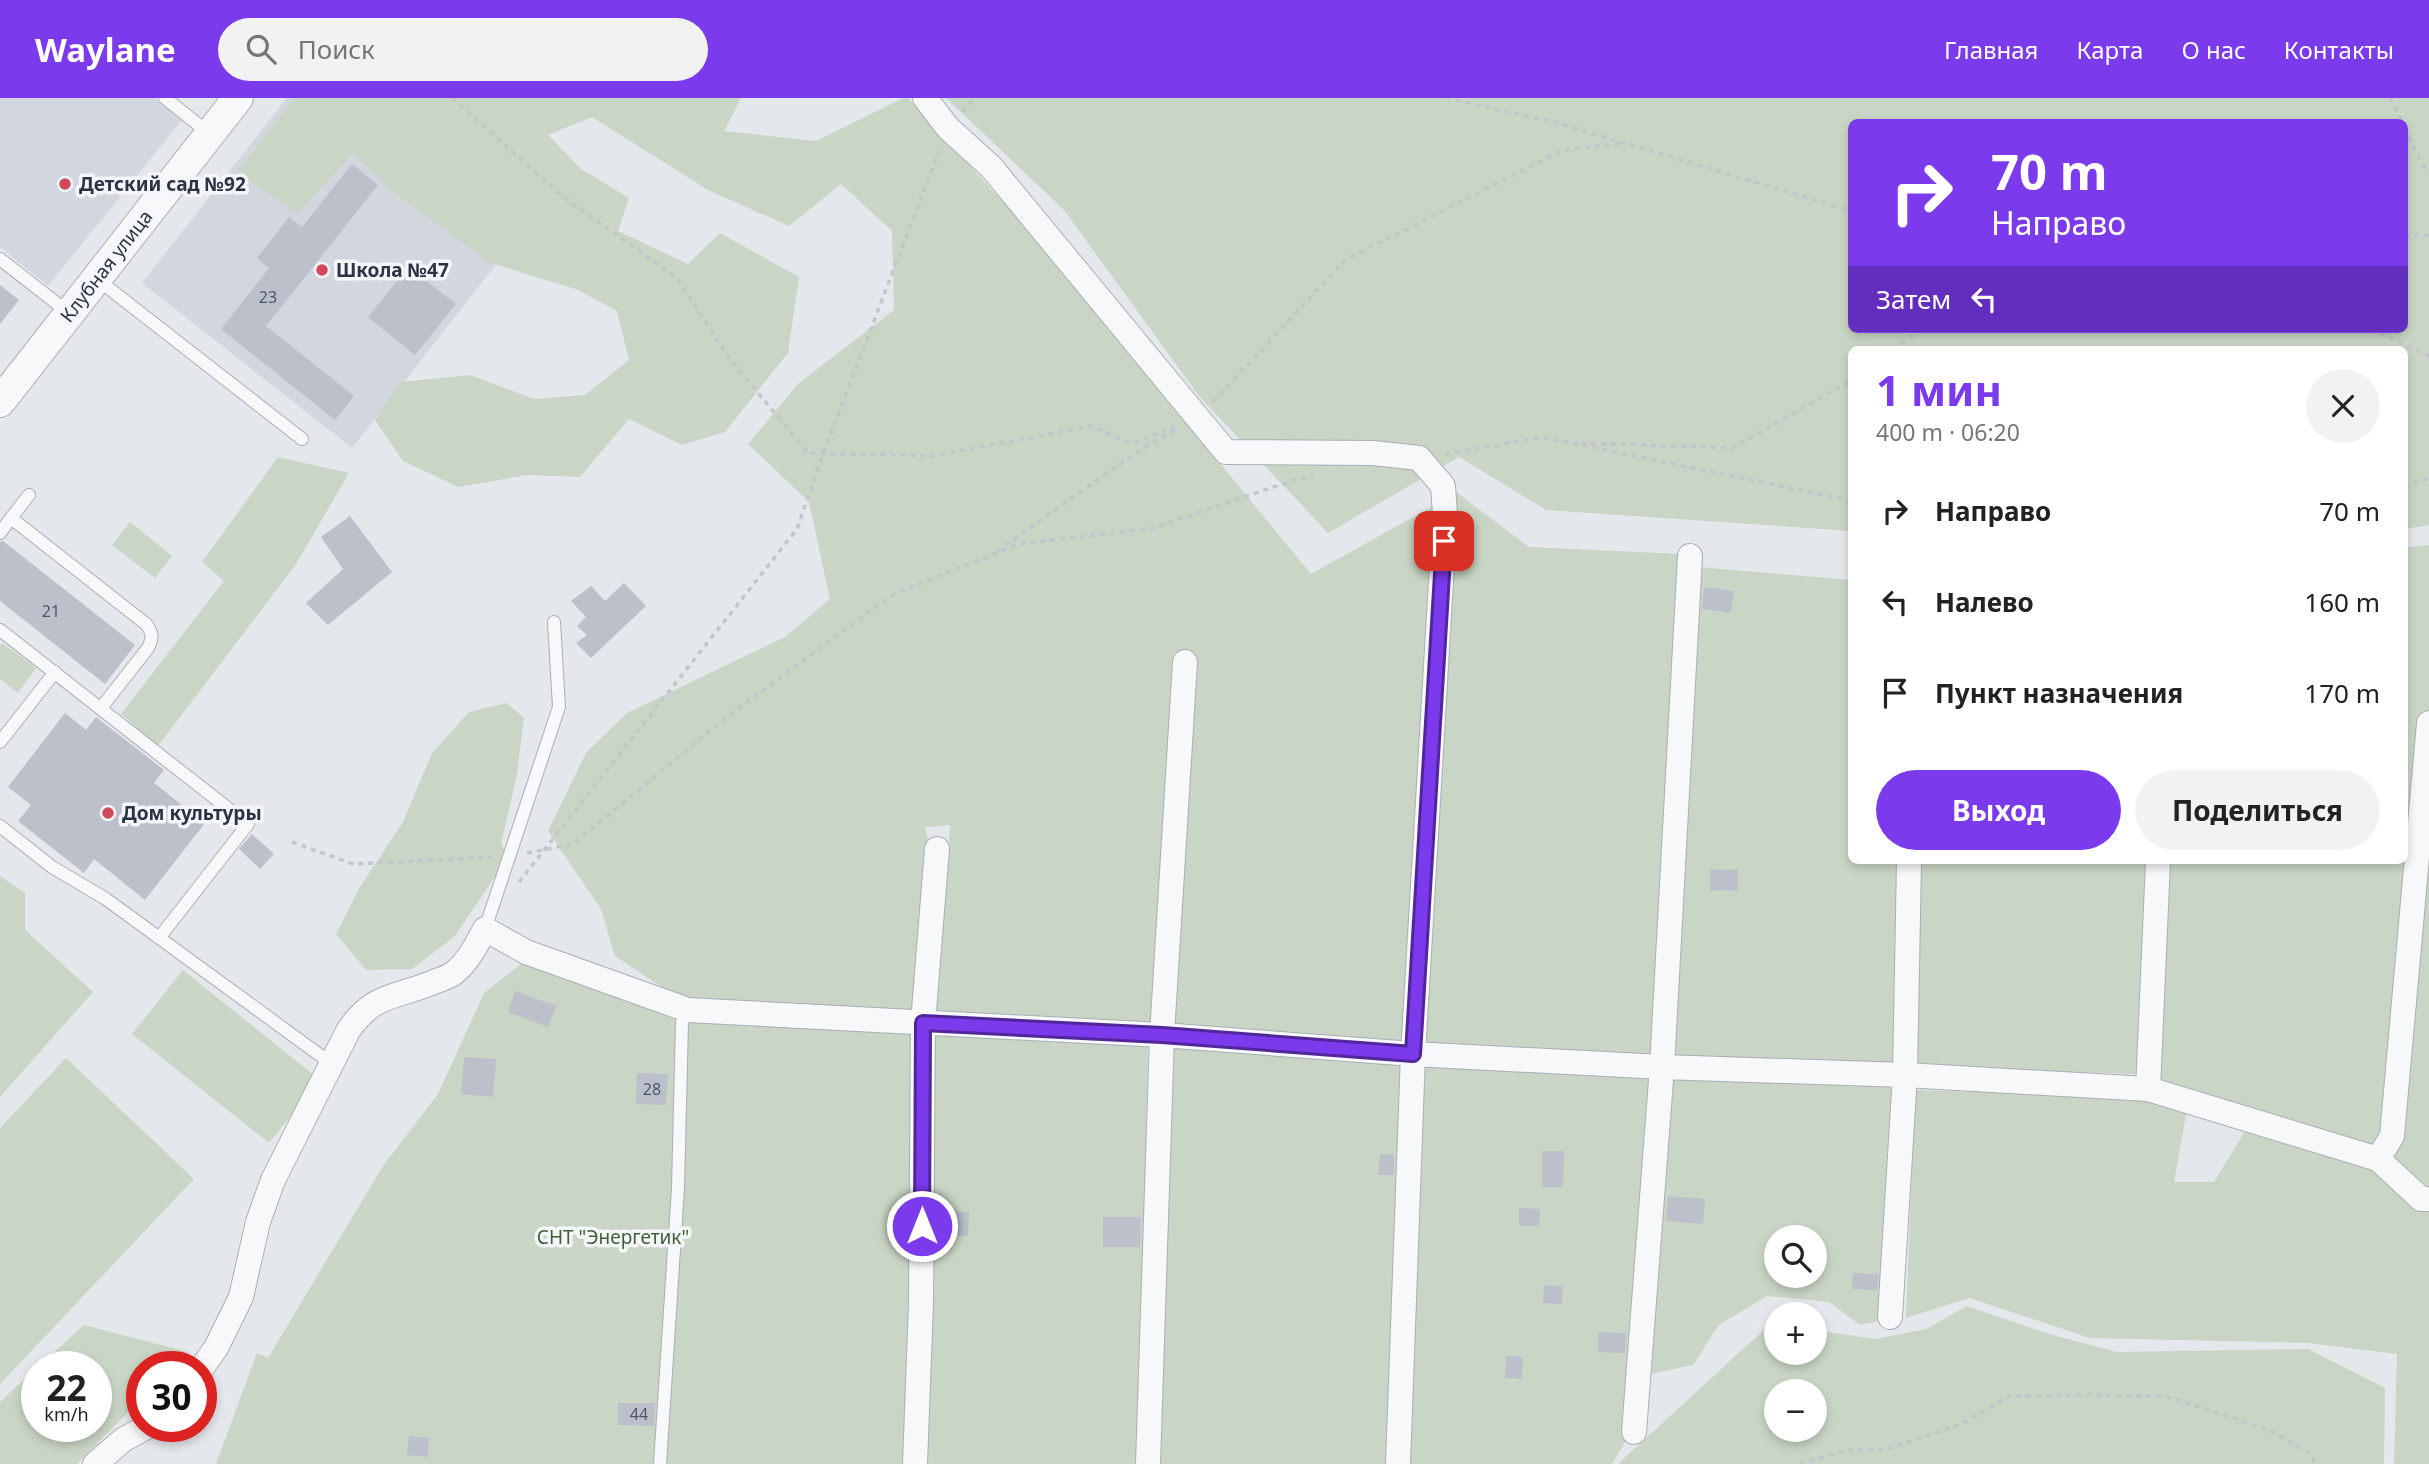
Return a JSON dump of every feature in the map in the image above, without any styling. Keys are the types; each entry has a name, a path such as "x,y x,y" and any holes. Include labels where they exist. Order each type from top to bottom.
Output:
{"street":[{"name":"Клубная улица","path":"0,402 238,98"},
{"path":"925,98 948,128 991,167 1226,452 1373,453 1419,458 1443,486 1446,514 1413,1054 1398,1464"},
{"path":"1634,1432 1662,1067 1690,556"},
{"path":"1148,1464 1162,1035 1185,662"},
{"path":"2378,1159 2392,1136 2429,723"},
{"path":"915,1464 921,1303 923,1023 937,849"},
{"path":"1890,1317 1905,1075 1909,864"},
{"path":"2148,1089 2158,864"},
{"path":"214,1351 241,1297 258,1222 273,1180 359,1015 375,1001 423,987 453,974 471,953 485,929 526,952 688,1010 1162,1035 1413,1054 1662,1067 1905,1075 2148,1089 2378,1159 2421,1199 2429,1199"},
{"path":"96,1464 126,1438"}],"lane":[{"path":"165,98 210,134"},
{"path":"0,259 69,314"},
{"path":"97,279 302,439"},
{"path":"0,533 29,495"},
{"path":"11,518 146,624 151,631 152,640 148,648 100,708"},
{"path":"485,929 559,707 554,622"},
{"path":"0,629 248,824 159,938"},
{"path":"0,743 55,672"},
{"path":"0,826 52,867 106,899 332,1064"},
{"path":"660,1464 678,1188 682,1022 688,1010"}],"path":[{"path":"452,98 562,196 677,278 728,357 808,453 932,456 1092,426 1132,444 1198,418"},
{"path":"518,884 542,850 797,529 948,128 975,98"},
{"path":"1446,98 1554,122 1848,210"},
{"path":"2390,98 2400,119"},
{"path":"2408,136 2429,172"},
{"path":"989,556 1140,450 1198,418 1345,260 1563,150 1625,143"},
{"path":"2408,235 2429,235"},
{"path":"1898,346 1915,333"},
{"path":"2380,333 2408,346"},
{"path":"2408,346 2429,356"},
{"path":"1571,443 1732,448 1848,382"},
{"path":"1419,458 1544,438 1848,500"},
{"path":"292,842 353,864 509,856 573,844 733,712 894,594 1019,544 1153,528 1294,480 1319,475"},
{"path":"2408,486 2429,478"},
{"path":"1800,1464 1847,1450 1884,1450 1959,1425 2010,1396 2083,1395 2165,1396 2270,1430 2310,1454 2315,1464"}],"shaded area":[{"name":"Детский сад №92","path":"0,98 155,98 182,120 48,286 0,247"},
{"name":"Школа №47","path":"287,98 301,98 502,257 352,448 142,283"}],"green space":[{"path":"295,98 741,98 724,131 816,141 903,98 908,98 1023,224 1311,574 1433,506 1406,1041 1151,1030 936,1013 950,825 925,827 931,852 914,1014 693,1001 663,988 615,956 601,909 548,831 586,753 627,713 785,637 830,599 809,502 748,444 799,383 894,310 892,231 841,184 789,226 708,190 592,117 548,135 581,169 629,198 618,231 688,264 720,233 799,277 788,353 725,432 682,445 629,419 580,477 527,475 458,487 403,461 375,420 400,382 470,375 534,399 585,395 629,360 617,311 578,290 488,262 396,194 353,153 297,214 237,172"},
{"path":"946,98 2429,98 2429,525 2408,528 2408,346 1848,346 1848,531 1546,510 1459,457 1328,533 1199,396 1064,210"},
{"path":"278,457 349,473 296,564 158,746 121,714 224,581 202,562"},
{"path":"1452,489 1529,547 1680,554 1699,567 1848,580 1848,864 2408,864 2408,548 2429,545 2429,1191 2138,1074 1896,1067 1421,1045"},
{"path":"130,522 172,556 155,578 112,545"},
{"path":"2,643 36,668 18,693 0,679"},
{"path":"507,703 524,718 517,774 501,844 509,856 454,937 412,969 366,970 336,934 360,887 403,822 432,753 469,712"},
{"path":"0,876 25,893 25,930 93,992 0,1097"},
{"name":"СНТ \"Энергетик\"","path":"525,961 682,1022 911,1032 908,1440 905,1464 216,1464 257,1353 268,1358 383,1166 438,1094 484,993"},
{"path":"183,970 320,1080 269,1143 132,1034"},
{"path":"933,1033 1148,1044 1139,1464 923,1464"},
{"path":"1170,1045 1402,1061 1387,1464 1154,1464"},
{"path":"66,1058 194,1179 31,1351 21,1351 21,1362 0,1384 0,1128"},
{"path":"1421,1060 1650,1073 1628,1437 1612,1464 1399,1464"},
{"path":"1672,1076 1900,1083 1882,1320 1860,1325 1829,1302 1767,1296 1719,1325 1693,1365 1651,1374"},
{"path":"1915,1090 2145,1097 2187,1109 2174,1182 2214,1182 2248,1126 2373,1167 2429,1207 2429,1464 2394,1464 2397,1354 2308,1343 2090,1338 1969,1298 1906,1318"},
{"path":"1967,1306 2049,1334 2117,1352 2308,1349 2385,1388 2384,1464 1618,1464 1764,1330 1764,1365 1827,1365 1827,1332 1875,1339 1926,1329"},
{"path":"84,1325 184,1351 126,1351 126,1414 112,1428 112,1351 56,1351"},
{"path":"21,1383 21,1442 99,1442 77,1464 0,1464 0,1402"}],"building":[{"path":"352,164 378,185 266,326 354,396 335,420 221,329 269,268 257,258 289,217 302,227"},
{"path":"408,267 456,304 415,355 368,317"},
{"path":"0,285 19,300 0,324"},
{"path":"350,516 392,572 328,625 306,603 343,569 321,537"},
{"path":"3,541 135,645 105,684 0,601 0,542"},
{"path":"624,583 646,606 591,658 576,643 587,635 577,626 586,617 571,601 591,586 605,601"},
{"path":"1704,587 1734,591 1731,613 1702,609"},
{"name":"Дом культуры","path":"65,713 86,730 96,717 164,770 154,783 205,823 145,900 94,859 84,873 18,821 31,805 8,787"},
{"path":"252,834 274,854 260,869 239,849"},
{"path":"1710,869 1738,870 1738,891 1710,890"},
{"path":"515,991 556,1006 548,1027 508,1012"},
{"path":"464,1057 496,1059 493,1097 461,1094"},
{"path":"637,1073 668,1074 666,1105 636,1104"},
{"path":"1542,1151 1564,1151 1563,1187 1542,1187"},
{"path":"1380,1154 1394,1155 1394,1175 1378,1175"},
{"path":"1668,1196 1705,1199 1703,1224 1666,1221"},
{"path":"1519,1208 1540,1209 1539,1226 1519,1226"},
{"path":"937,1210 969,1212 968,1236 936,1235"},
{"path":"1103,1217 1141,1217 1140,1247 1103,1247"},
{"path":"1853,1273 1878,1274 1877,1290 1852,1289"},
{"path":"1544,1285 1563,1286 1562,1304 1543,1303"},
{"path":"1598,1332 1626,1333 1625,1353 1598,1352"},
{"path":"1506,1356 1523,1357 1522,1379 1505,1378"},
{"path":"618,1403 655,1403 654,1426 618,1425"},
{"path":"409,1436 429,1438 428,1457 407,1455"}],"place":[{"name":"Детский сад №92","path":"65,184"},
{"name":"Школа №47","path":"322,270"},
{"name":"Дом культуры","path":"108,813"}],"route":[{"path":"922,1226 923,1023 1162,1035 1413,1054 1444,541"}]}
